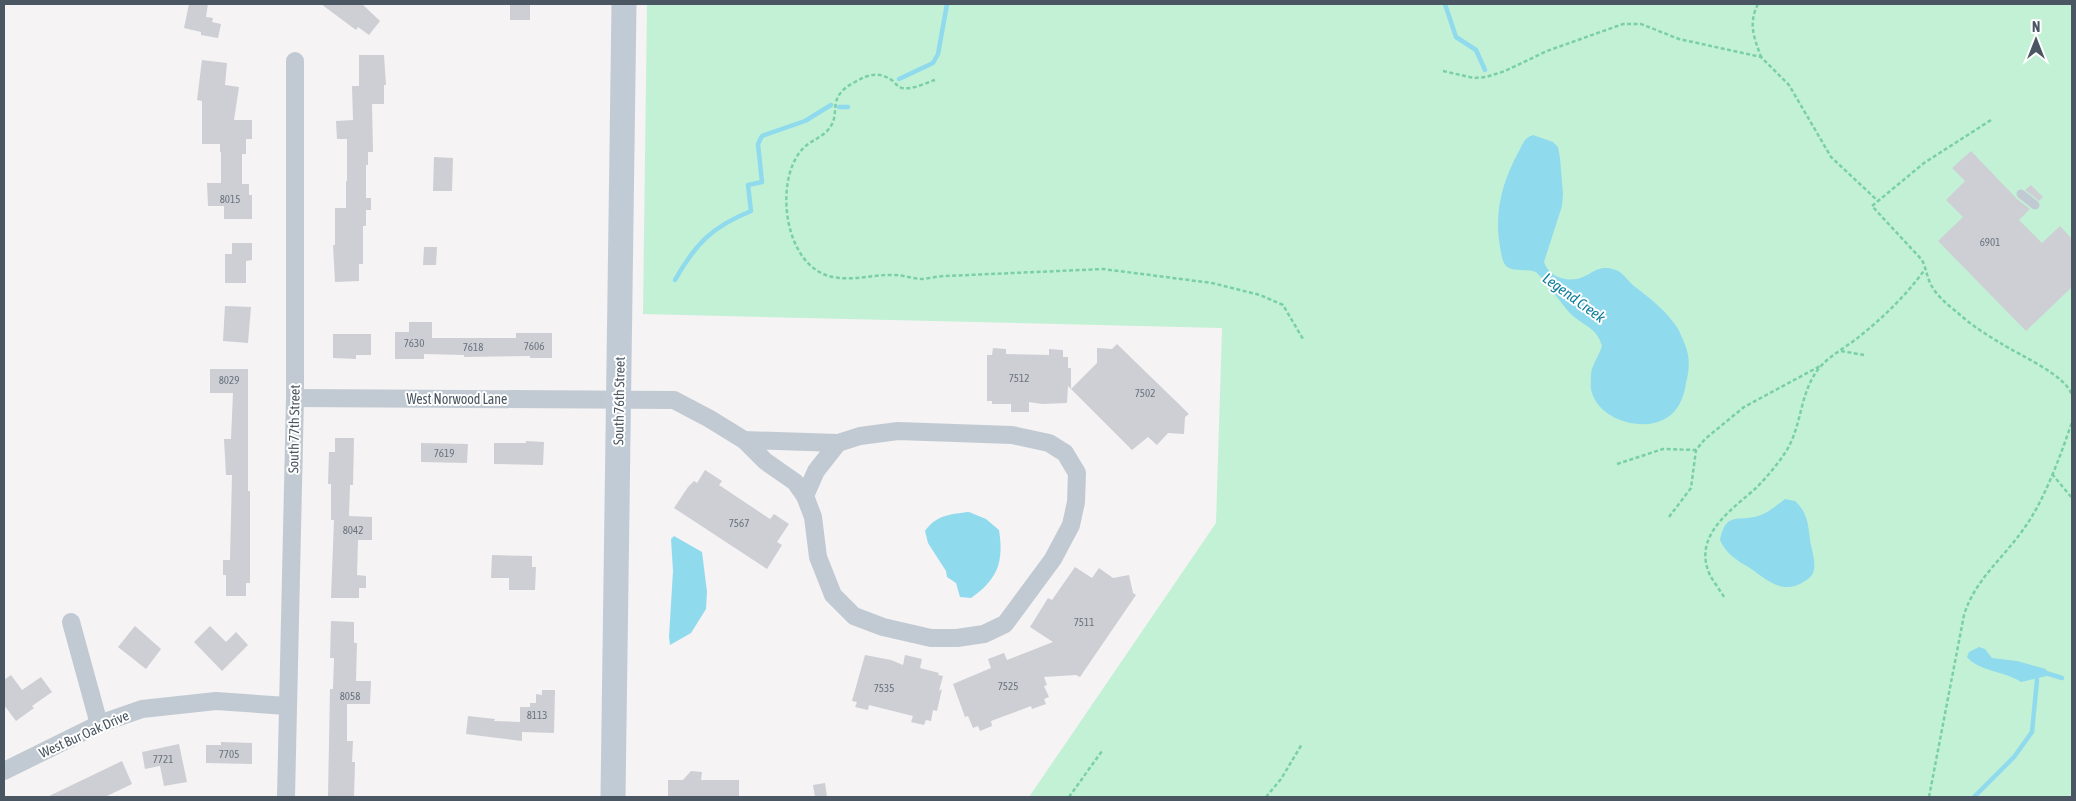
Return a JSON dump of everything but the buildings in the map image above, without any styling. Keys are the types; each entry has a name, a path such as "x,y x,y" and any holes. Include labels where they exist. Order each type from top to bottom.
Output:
{"main road":[{"name":"South 76th Street","path":"613,797 624,4"}],"street":[{"name":"South 77th Street","path":"286,797 295,398 295,61"},
{"name":"West Norwood Lane","path":"295,398 674,400 744,440 765,461 795,482 805,496"},
{"path":"744,440 838,443 860,436 898,431 1012,435 1049,443 1065,453 1077,473 1076,502 1071,525 1054,559 1005,624 984,634 957,638 931,638 882,627 854,616 834,595 818,557 813,517 805,496 816,470 838,443"},
{"path":"71,622 99,724"},
{"name":"West Bur Oak Drive","path":"4,771 99,724 142,709 216,701 287,706"}],"lane":[{"path":"2020,194 2035,205"}],"path":[{"path":"1758,4 1752,14 1752,25 1761,57 1789,85 1831,157 1878,201"},
{"path":"1443,71 1474,78 1486,77 1505,71 1547,51 1623,24 1641,24 1679,39 1761,57"},
{"path":"935,80 906,88 900,87 885,76 874,74 865,76 838,94 832,124 825,133 800,152 788,181 787,223 791,237 798,250 806,261 818,271 832,277 858,279 900,275 923,279 946,276 1103,269 1212,283 1260,295 1283,305 1303,339"},
{"path":"1991,120 1924,163 1872,206 1922,260 1931,285 1958,313 2000,343 2055,376 2071,391 2072,396"},
{"path":"1669,517 1691,488 1696,450 1705,439 1722,423 1744,407 1823,364 1840,351 1871,327 1894,305 1913,286 1926,268"},
{"path":"1840,351 1864,355"},
{"path":"1724,597 1707,567 1709,540 1717,523 1758,486 1786,452 1806,392 1814,374 1823,364"},
{"path":"1929,797 1964,615 1969,598 1990,569 2026,527 2052,474 2071,430 2072,422"},
{"path":"1617,464 1663,449 1696,450"},
{"path":"2052,474 2072,498"},
{"path":"1266,797 1285,773 1302,744"},
{"path":"1069,797 1102,751"}],"green space":[{"path":"647,4 2072,4 2072,797 1029,797 1216,523 1222,328 643,314"}],"water":[{"path":"1533,135 1553,142 1558,147 1560,158 1562,206 1544,262 1547,268 1555,276 1567,279 1579,278 1603,268 1619,271 1655,302 1676,326 1682,337 1689,362 1688,373 1680,402 1668,417 1657,422 1631,423 1618,419 1597,404 1591,389 1591,374 1602,346 1596,334 1568,311 1536,272 1509,268 1504,262 1498,234 1501,197 1513,163 1526,139"},
{"path":"1785,499 1795,501 1804,514 1808,523 1814,564 1813,573 1809,578 1790,587 1776,585 1737,560 1729,553 1720,540 1722,531 1729,521 1762,515"},
{"path":"969,512 986,519 999,530 1001,551 993,577 971,598 960,597 956,583 947,577 946,571 928,543 925,531 939,518"},
{"path":"674,536 702,552 707,592 706,609 691,633 670,645 673,571 671,539"},
{"path":"1979,647 1985,649 1992,658 2017,661 2046,669 2047,676 2021,682 2015,678 1986,669 1972,662 1967,657 1969,652"}],"waterway":[{"path":"899,79 933,63 938,54 947,4"},
{"name":"Legend Creek","path":"1445,4 1456,37 1476,50 1485,70"},
{"path":"675,280 690,256 706,238 726,223 751,211 748,185 762,182 758,144 762,136 805,121 831,105"},
{"path":"839,107 848,107"},
{"name":"Legend Creek","path":"2046,673 2062,678"},
{"path":"1974,797 2014,757 2032,732 2037,680"}]}
